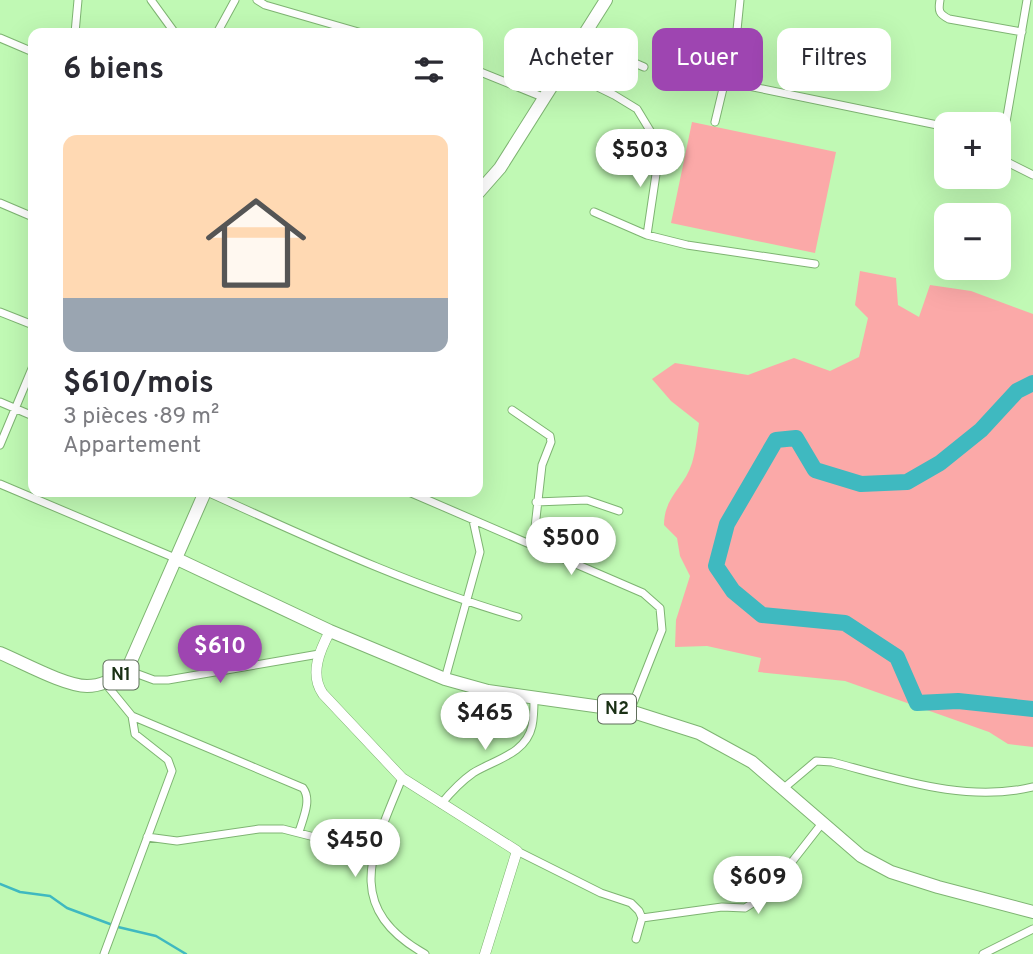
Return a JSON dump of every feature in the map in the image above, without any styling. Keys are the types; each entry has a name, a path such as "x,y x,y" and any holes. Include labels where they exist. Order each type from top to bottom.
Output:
{"highway":[{"path":"589,28 606,0"},
{"path":"483,188 500,168 549,91"},
{"name":"N1","path":"0,653 70,683 87,686 105,683 127,670 204,497"},
{"name":"N2","path":"175,558 330,631 445,679 488,691 630,711 699,733 752,762 861,856 891,872 1033,912"}],"street":[{"path":"151,0 171,28"},
{"path":"221,28 235,0"},
{"path":"257,0 265,5 345,28"},
{"path":"737,28 740,0"},
{"path":"940,0 939,10 949,19 1022,32"},
{"path":"1008,112 1027,0"},
{"path":"75,28 78,1"},
{"path":"0,38 28,50"},
{"path":"638,64 644,67"},
{"path":"483,73 545,97"},
{"path":"763,89 934,124"},
{"path":"606,91 637,109 660,147 647,235"},
{"path":"715,122 722,91"},
{"path":"1011,164 1033,176"},
{"path":"0,203 28,215"},
{"path":"594,212 647,235 687,245 814,264"},
{"path":"0,312 28,324"},
{"path":"0,445 28,378"},
{"path":"0,402 28,414"},
{"path":"512,410 550,436 551,442 542,465 533,545"},
{"path":"0,484 28,496"},
{"path":"31,497 175,558"},
{"path":"217,497 356,559 468,603 518,617"},
{"path":"420,497 643,593 660,608 662,630 630,711"},
{"path":"536,502 587,500 619,511"},
{"path":"445,679 480,552 473,520"},
{"path":"330,631 319,654 316,680 323,694 402,778 517,851 601,893 631,903 642,918 636,939"},
{"path":"127,670 154,680 168,680 319,654"},
{"path":"105,683 132,716 303,789 308,799 299,832"},
{"path":"441,804 457,785 475,772 509,756 526,738 532,727 534,698"},
{"path":"104,954 172,771 169,760 135,734 132,716"},
{"path":"784,788 817,761 832,762 957,792 998,793 1033,787"},
{"path":"402,778 373,852 369,878 371,892 387,923 425,954"},
{"path":"642,918 722,907 745,908 766,895 823,822"},
{"path":"147,837 177,841 259,829 299,832 373,852"},
{"path":"485,954 517,851"},
{"path":"983,954 1033,929"}],"shaded area":[{"path":"692,122 836,152 815,253 671,223"},
{"path":"860,271 896,278 898,305 919,317 930,285 971,291 1033,314 1033,747 1008,744 989,732 845,681 758,672 761,658 707,646 675,647 676,620 690,576 680,556 677,538 664,525 665,515 667,506 692,463 699,423 671,401 652,379 675,363 748,375 794,358 830,371 859,357 868,318 855,305"}],"waterway":[{"path":"1033,383 1017,391 981,430 940,463 907,482 861,484 815,470 796,438 776,440 727,524 716,566 733,591 762,615 845,623 897,657 917,703 958,701 1033,709"},
{"path":"0,884 20,892 50,896 67,908 118,927 156,936 186,954"}]}
